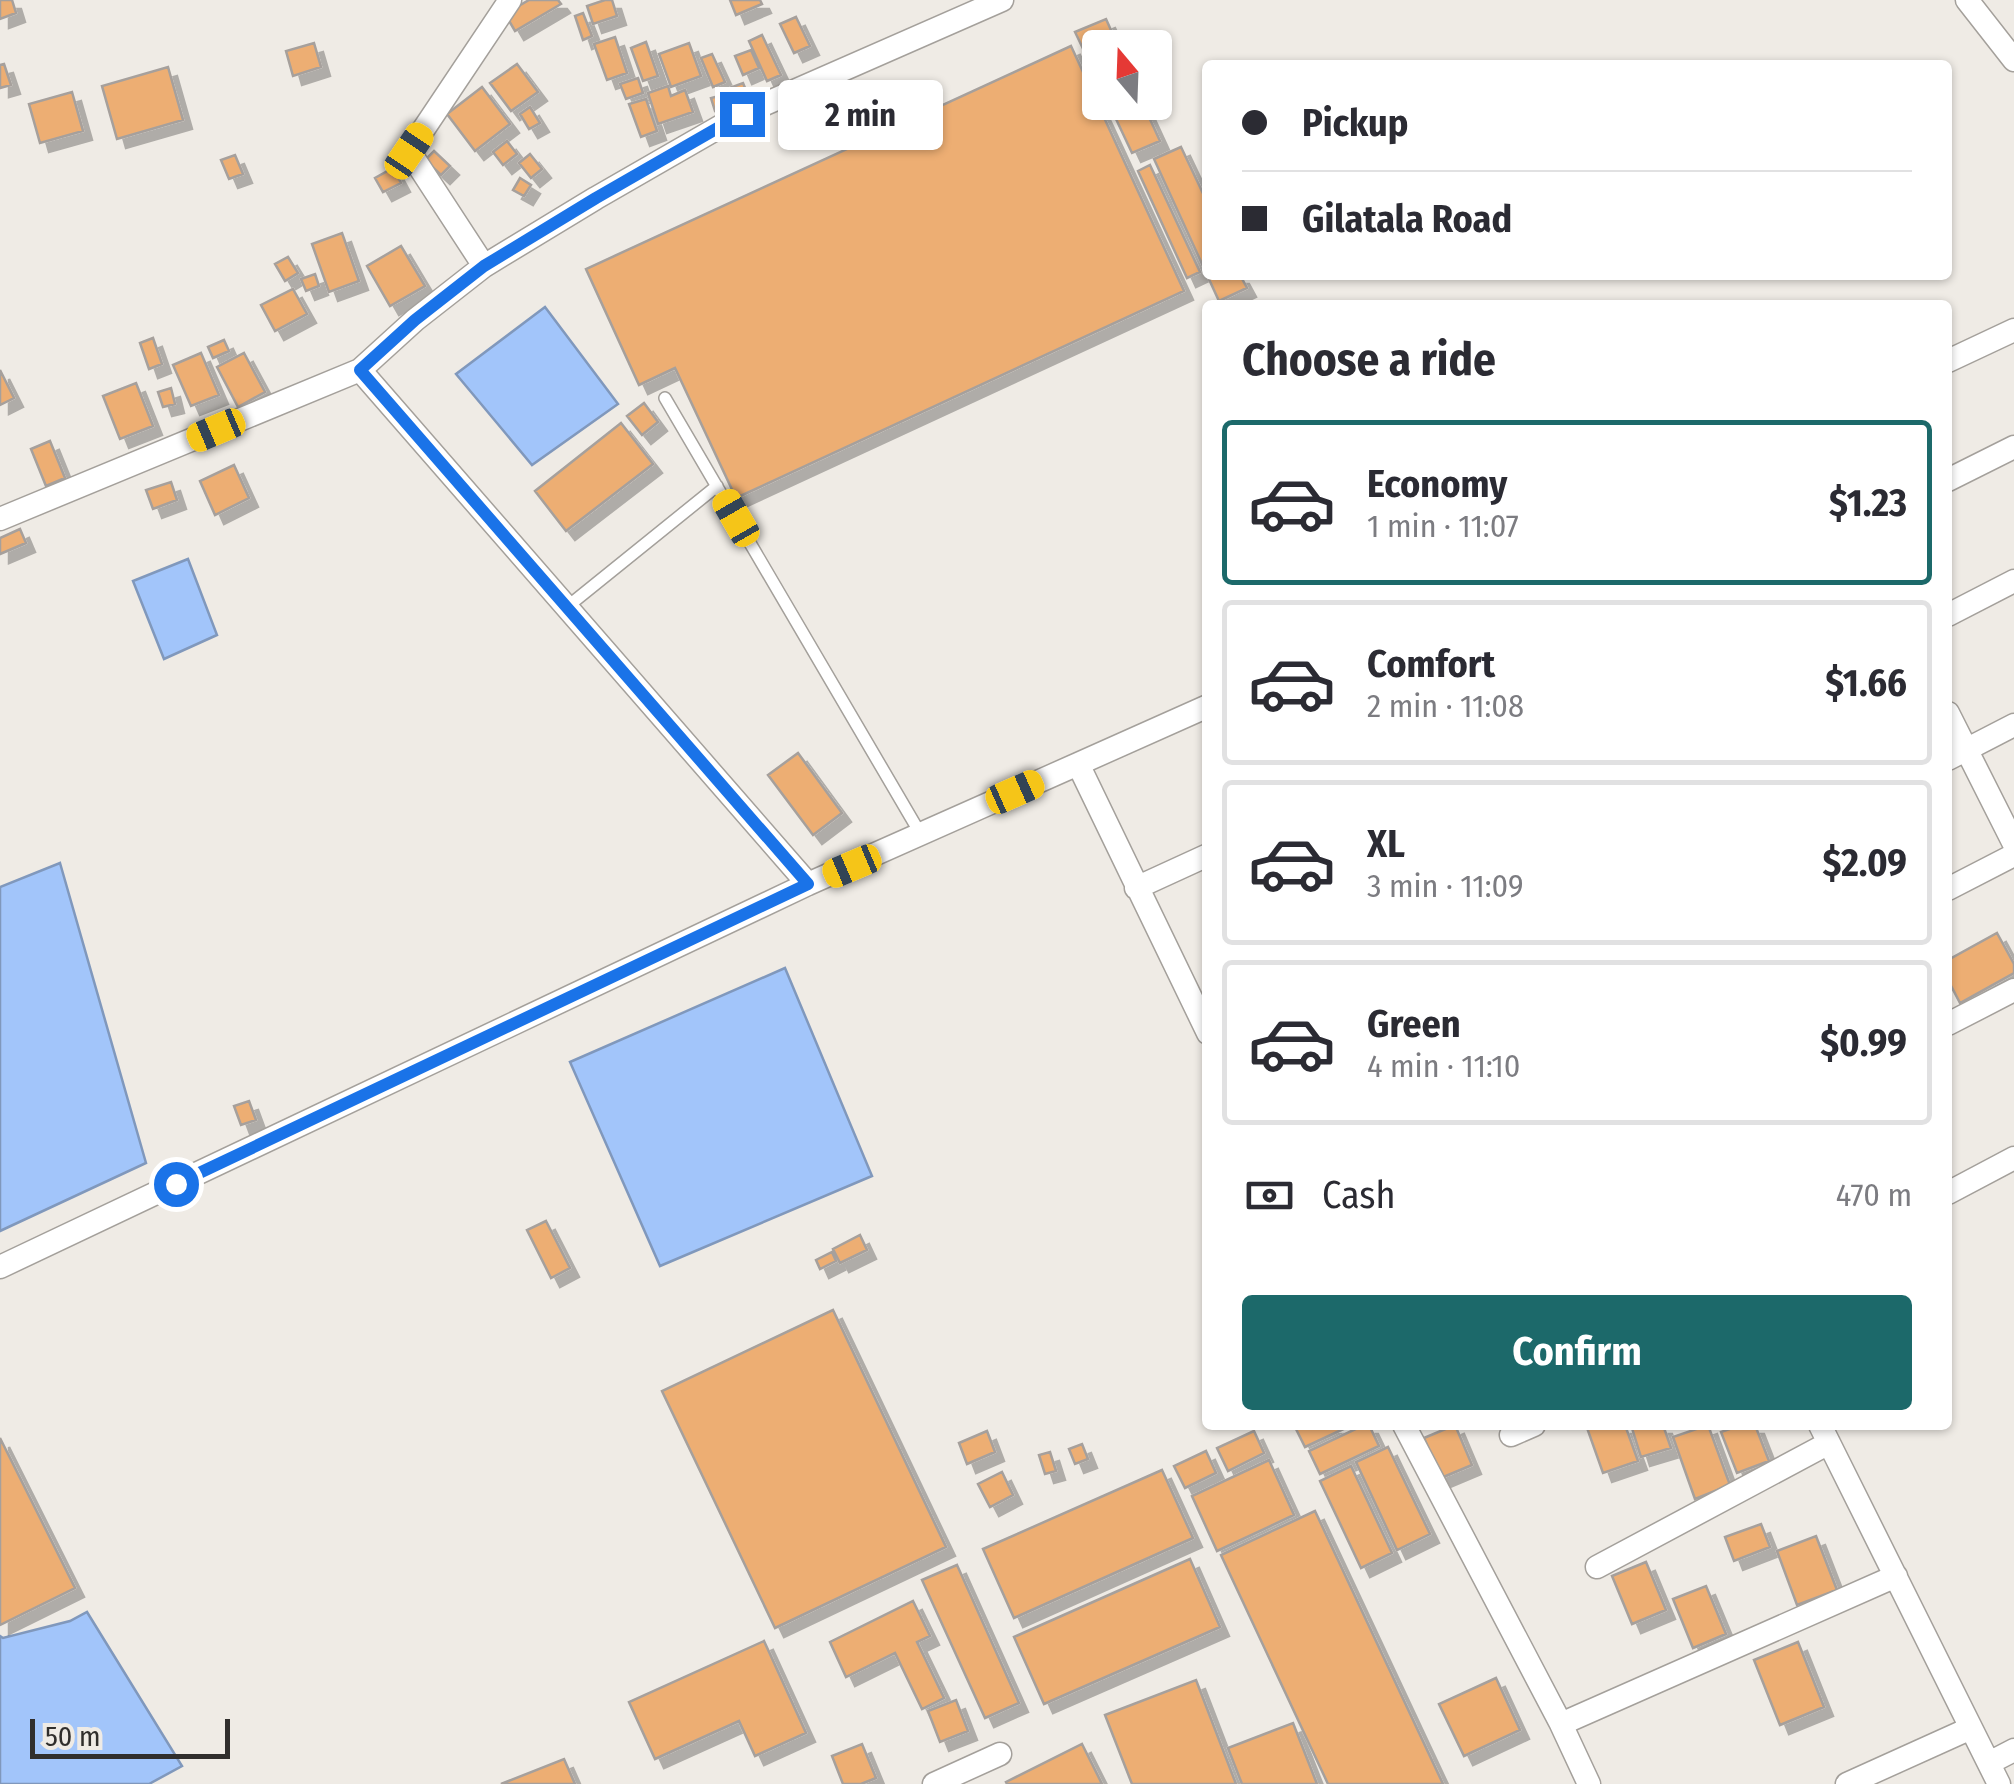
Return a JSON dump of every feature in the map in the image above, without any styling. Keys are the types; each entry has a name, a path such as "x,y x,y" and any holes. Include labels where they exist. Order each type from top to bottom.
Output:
{"street":[{"path":"484,266 409,151 510,0"},
{"path":"0,519 360,370 484,266 596,198 742,114 1002,0"},
{"path":"1966,0 2014,60"},
{"path":"1952,359 2014,330"},
{"path":"360,370 808,884"},
{"path":"1952,478 2014,448"},
{"path":"1952,613 2014,581"},
{"path":"0,1267 808,884 1202,709"},
{"path":"2014,726 1957,754 2014,844"},
{"path":"1078,764 1136,888 1200,999"},
{"path":"1952,887 2014,855"},
{"path":"1136,888 1202,858"},
{"path":"1952,1022 2014,990"},
{"path":"1952,1191 2014,1158"},
{"path":"1407,1430 1589,1784"},
{"path":"1512,1435 1523,1430"},
{"path":"1597,1567 1824,1434 1994,1774 2014,1750"},
{"path":"1560,1724 1896,1576"},
{"path":"1847,1784 1971,1728"},
{"path":"934,1784 1000,1754"}],"lane":[{"path":"666,398 920,833"},
{"path":"566,607 717,486"}],"water":[{"path":"545,307 618,404 532,465 456,374"},
{"path":"188,559 217,635 164,659 133,581"},
{"path":"60,863 146,1163 0,1231 0,887"},
{"path":"785,968 872,1176 660,1266 570,1062"},
{"path":"87,1612 182,1766 149,1784 0,1784 0,1636 70,1621"}],"building":[{"path":"0,0 12,0 16,13 0,19"},
{"path":"529,0 558,0 561,4 515,31 505,14"},
{"path":"612,0 617,16 593,24 587,6"},
{"path":"730,0 760,0 762,4 736,15"},
{"path":"583,13 592,36 583,40 575,16"},
{"path":"796,17 810,46 794,53 780,24"},
{"path":"1106,19 1111,30 1082,30 1082,47 1075,32"},
{"path":"762,35 781,75 767,81 749,41"},
{"path":"615,37 627,73 607,80 594,44"},
{"path":"646,42 658,76 643,81 631,48"},
{"path":"314,43 321,67 293,76 286,51"},
{"path":"689,43 701,76 671,87 659,54"},
{"path":"1071,46 1082,70 1082,120 1105,120 1184,291 736,498 675,368 639,385 586,269"},
{"path":"751,50 759,68 743,75 735,56"},
{"path":"712,54 725,82 713,87 701,58"},
{"path":"4,64 11,85 0,88 0,65"},
{"path":"517,64 538,92 511,111 490,83"},
{"path":"168,67 183,120 117,139 102,86"},
{"path":"638,78 643,93 626,99 620,84"},
{"path":"743,83 748,95 732,101 727,89"},
{"path":"668,86 671,96 685,90 693,112 658,124 648,93"},
{"path":"482,87 510,124 475,151 447,114"},
{"path":"898,91 907,109 870,126 862,108"},
{"path":"72,92 83,131 40,143 29,104"},
{"path":"726,94 729,106 715,111 711,98"},
{"path":"646,99 657,131 641,137 629,104"},
{"path":"530,107 540,123 529,129 520,114"},
{"path":"1116,120 1150,120 1160,141 1132,153"},
{"path":"507,141 517,154 503,165 493,152"},
{"path":"1181,147 1202,191 1202,264 1154,159"},
{"path":"434,151 450,166 441,175 425,160"},
{"path":"530,154 542,169 531,178 519,163"},
{"path":"235,155 243,174 229,179 221,160"},
{"path":"1150,165 1200,272 1187,278 1138,171"},
{"path":"393,168 401,183 383,192 375,178"},
{"path":"520,178 531,185 524,196 513,190"},
{"path":"342,233 359,281 329,292 312,244"},
{"path":"401,246 425,286 390,306 367,266"},
{"path":"288,257 298,273 285,281 275,264"},
{"path":"315,274 319,286 306,291 301,279"},
{"path":"1209,280 1243,280 1247,288 1219,300"},
{"path":"293,289 307,314 275,331 261,305"},
{"path":"153,338 162,364 149,369 140,343"},
{"path":"224,340 229,351 213,358 208,347"},
{"path":"201,353 219,395 191,406 173,365"},
{"path":"244,353 265,392 238,407 217,367"},
{"path":"0,370 14,398 0,405"},
{"path":"136,383 153,426 120,439 103,396"},
{"path":"171,388 175,404 163,407 158,392"},
{"path":"644,403 658,422 642,435 627,416"},
{"path":"621,423 653,464 566,531 535,491"},
{"path":"50,441 65,478 46,486 31,449"},
{"path":"234,465 249,498 215,515 200,481"},
{"path":"171,482 177,500 153,509 146,490"},
{"path":"20,529 26,543 0,554 0,538"},
{"path":"798,753 842,813 813,835 768,775"},
{"path":"1997,933 2014,964 2014,973 1960,1003 1952,988 1952,958"},
{"path":"249,1101 256,1120 241,1125 234,1106"},
{"path":"546,1221 570,1268 551,1278 527,1230"},
{"path":"860,1235 867,1250 840,1263 833,1249"},
{"path":"832,1252 836,1261 820,1269 816,1260"},
{"path":"833,1310 946,1547 775,1628 662,1391"},
{"path":"1296,1430 1341,1430 1305,1447"},
{"path":"1353,1430 1371,1430 1379,1446 1320,1474 1309,1451"},
{"path":"1443,1430 1457,1430 1472,1465 1441,1478 1424,1438"},
{"path":"1588,1430 1627,1430 1638,1461 1603,1473"},
{"path":"1633,1430 1665,1430 1671,1448 1641,1457"},
{"path":"1693,1430 1710,1430 1730,1485 1695,1499 1673,1437"},
{"path":"1757,1430 1769,1461 1737,1473 1721,1432"},
{"path":"987,1431 995,1452 967,1464 959,1443"},
{"path":"1254,1431 1264,1453 1228,1471 1217,1448"},
{"path":"0,1438 75,1588 0,1625"},
{"path":"1082,1444 1088,1459 1075,1464 1069,1449"},
{"path":"1388,1447 1430,1534 1397,1550 1356,1462"},
{"path":"1206,1451 1216,1473 1185,1488 1174,1466"},
{"path":"1050,1452 1056,1471 1045,1474 1039,1455"},
{"path":"1269,1460 1294,1515 1217,1551 1192,1496"},
{"path":"1351,1466 1392,1553 1361,1568 1320,1481"},
{"path":"1162,1470 1193,1538 1014,1618 983,1549"},
{"path":"1002,1472 1013,1495 990,1507 978,1484"},
{"path":"1315,1511 1443,1784 1328,1784 1221,1555"},
{"path":"1761,1524 1770,1547 1734,1561 1725,1537"},
{"path":"1816,1536 1837,1590 1797,1605 1777,1551"},
{"path":"1190,1559 1220,1627 1044,1704 1014,1637"},
{"path":"1646,1562 1666,1610 1632,1624 1612,1576"},
{"path":"957,1565 1019,1703 985,1718 922,1580"},
{"path":"1706,1586 1726,1634 1693,1648 1673,1599"},
{"path":"913,1601 930,1636 917,1642 944,1698 922,1709 895,1653 846,1677 830,1642"},
{"path":"764,1641 806,1733 755,1756 739,1721 655,1759 629,1702"},
{"path":"1798,1642 1824,1707 1780,1725 1754,1660"},
{"path":"1496,1678 1520,1730 1464,1756 1439,1704"},
{"path":"1196,1680 1236,1784 1132,1784 1105,1715"},
{"path":"956,1700 968,1731 940,1742 928,1711"},
{"path":"1293,1723 1317,1784 1242,1784 1228,1748"},
{"path":"862,1744 876,1778 861,1784 843,1784 832,1756"},
{"path":"1082,1744 1102,1784 1007,1784 1006,1782"},
{"path":"564,1759 575,1784 501,1784"}],"route":[{"path":"176,1184 808,884 360,370 484,266 742,114"}]}
